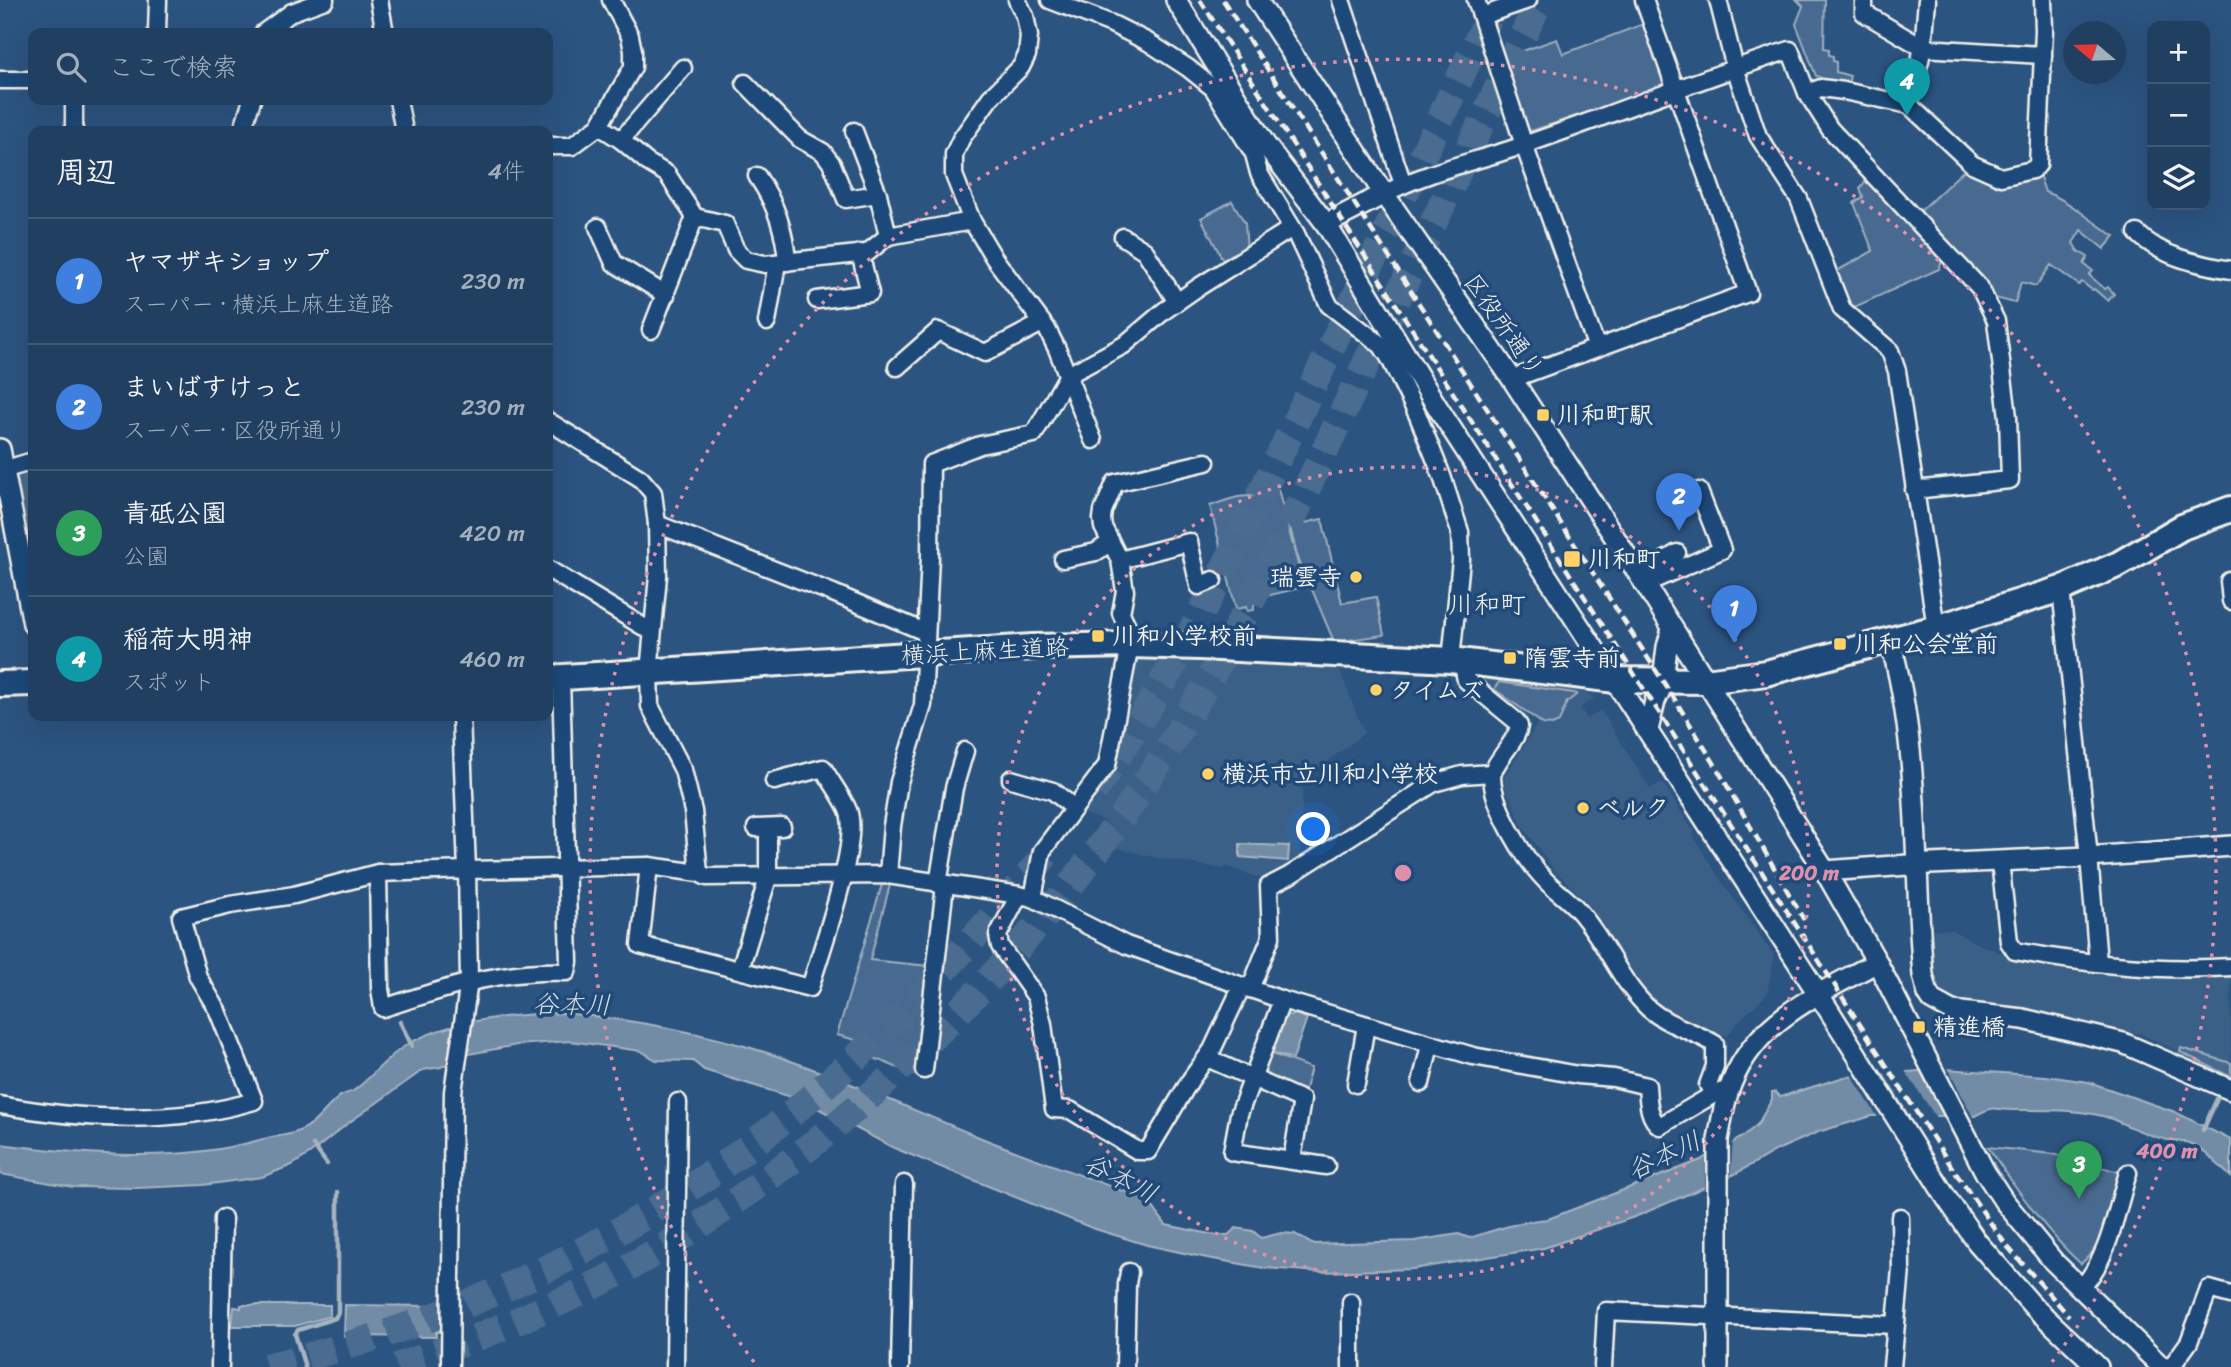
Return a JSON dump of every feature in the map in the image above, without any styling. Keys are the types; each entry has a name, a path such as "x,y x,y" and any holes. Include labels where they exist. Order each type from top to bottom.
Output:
{"main road":[{"name":"横浜上麻生道路","path":"555,678 649,672 926,643 1033,647 1200,647 1456,661 1616,680 1705,681 1766,673 1936,628 2062,589 2119,564 2182,527 2231,509"},
{"path":"0,684 28,682"}],"street":[{"path":"157,28 158,0"},
{"path":"270,28 292,12 324,0"},
{"path":"379,0 384,28"},
{"path":"553,146 572,146 599,126 633,67 630,36 611,0"},
{"path":"1017,0 1026,16 1029,36 1027,55 1021,66 977,114 961,139 954,155 954,175 972,221 994,258 1042,323 1057,349 1093,440"},
{"path":"1050,0 1112,24 1148,42 1213,88 1260,149 1326,224 1438,408 1819,995 1947,1199 1977,1242 2033,1306 2098,1367"},
{"path":"1177,0 1260,149 1259,173 1292,228 1329,305 1381,345 1418,416 1442,476 1460,532 1456,661 1466,680 1519,726 1515,738 1492,773 1494,791 1510,831 1544,879 1578,909 1640,999 1658,1016 1715,1044 1715,1066 1708,1085"},
{"name":"区役所通り","path":"1257,0 1384,194 1512,379 1825,872 1877,962 1966,1140 2004,1201 2054,1262 2081,1288"},
{"path":"1340,0 1403,184"},
{"path":"1476,0 1524,145 1597,348"},
{"path":"1482,16 1528,0"},
{"path":"1512,379 1748,293 1644,0"},
{"path":"1718,0 1735,68 1758,136 1799,199 1842,309 1890,351 1898,371 1936,628"},
{"path":"1864,0 1864,13 1923,48 2043,55"},
{"path":"1909,105 1923,48 1927,0"},
{"path":"1807,93 1821,88 1844,90 1909,105 1972,164 2001,177 2032,170 2038,165 2043,0"},
{"path":"1326,224 1403,184 1524,145 1790,50 1807,93 1830,129 1980,288 1996,321 2008,417 2010,480 1914,489"},
{"path":"621,139 683,68"},
{"path":"0,80 28,79"},
{"path":"745,83 800,139 822,152 832,163 846,198 878,194"},
{"path":"74,105 74,126"},
{"path":"244,126 250,105"},
{"path":"399,105 403,126"},
{"path":"599,126 667,174 695,217 725,224 736,250 746,260 765,264 867,253 888,236 972,221"},
{"path":"855,131 878,194 888,236"},
{"path":"757,176 771,196 786,239 767,322"},
{"path":"651,330 695,217"},
{"path":"598,227 614,263 666,295"},
{"path":"888,875 899,782 923,705 931,464 980,445 1034,433 1068,375 1124,345 1177,302 1292,228"},
{"path":"2137,233 2148,244 2164,253 2231,270"},
{"path":"1123,237 1145,251 1177,302"},
{"path":"817,300 870,293 860,253"},
{"path":"897,367 938,331 985,353 1042,323"},
{"path":"1418,416 1438,408"},
{"path":"553,424 640,478 653,493 657,524 658,576 649,672 650,706 683,770 693,811 699,873"},
{"path":"0,449 5,511 28,604"},
{"path":"3,470 28,462"},
{"path":"1206,462 1115,483 1102,519 1103,527 1120,560 1125,590 1121,613 1129,630 1130,645 1107,765 1042,851 1026,896 998,935 1000,946 1036,997 1043,1024 1054,1109 1070,1110 1138,1151 1148,1151 1191,1079 1207,1058 1271,937 1269,886 1434,783 1462,775 1492,773"},
{"path":"1642,580 1722,550 1699,491"},
{"path":"657,524 833,593 926,643"},
{"path":"1063,559 1096,552 1111,542"},
{"path":"1120,560 1189,542 1199,586 1213,580"},
{"path":"1642,580 1677,553"},
{"path":"553,572 652,632"},
{"path":"2229,581 2231,601"},
{"path":"2062,589 2090,857 2098,962"},
{"path":"1648,730 1664,680 1667,647 1672,629"},
{"path":"1890,640 1907,730 1913,783 1923,975 1928,994 1938,1005 1952,1011 2023,1019 2111,1040 2150,1053 2231,1090"},
{"path":"378,873 380,989 383,1008 525,972 567,972 569,961 555,678"},
{"path":"450,1367 453,1092 468,985 461,721"},
{"path":"924,1070 941,884 954,788 965,751"},
{"path":"649,866 640,945 810,988 844,875 849,846 849,812 823,768 774,781"},
{"path":"1011,778 1053,792 1074,808"},
{"path":"740,969 768,878 769,828"},
{"path":"1825,872 1908,864 1917,866 2090,857 2231,846"},
{"path":"2000,860 2008,942 2015,951 2055,958 2175,968 2231,967"},
{"path":"0,1105 68,1115 143,1117 188,1114 254,1101 218,1011 198,977 181,916 294,895 378,873 649,866 699,873 707,877 888,875 1026,896 1126,945 1282,1000 1473,1056 1578,1075 1614,1078 1647,1086 1652,1118 1660,1126 1714,1094 1728,1092"},
{"path":"1718,1367 1718,1140 1728,1092 1738,1068 1758,1039 1782,1017 1877,962"},
{"path":"1282,1000 1239,1114 1232,1152 1326,1166"},
{"path":"1356,1084 1366,1025"},
{"path":"1421,1083 1430,1045"},
{"path":"1207,1058 1302,1100 1292,1159"},
{"path":"675,1367 678,1102"},
{"path":"2129,1173 2101,1257 2090,1279 2081,1288 2162,1367"},
{"path":"901,1367 904,1184"},
{"path":"1892,1367 1901,1269 1900,1217"},
{"path":"216,1366 222,1218"},
{"path":"1125,1367 1129,1272"},
{"path":"2171,1367 2189,1342 2209,1289 2231,1295"},
{"path":"1351,1367 1352,1302"},
{"path":"1603,1367 1606,1311 1895,1325"}],"shaded area":[{"path":"1797,0 1825,0 1824,48 1829,49 1829,55 1833,56 1833,61 1836,62 1836,72 1850,76 1848,84 1822,81 1816,76 1796,24 1803,6"},
{"path":"1646,23 1666,79 1661,88 1531,131 1525,128 1500,59 1557,39 1563,54"},
{"path":"1963,171 2038,171 2045,192 2064,201 2115,236 2104,249 2081,230 2073,243 2078,251 2088,257 2084,264 2093,271 2089,275 2114,294 2108,301 2094,289 2082,282 2079,285 2051,265 2036,286 2021,282 2015,303 1995,298 1988,287 1916,215"},
{"path":"1866,181 1936,255 1943,258 1939,269 1850,309 1835,272 1873,251 1854,203 1863,197 1860,189"},
{"path":"1232,201 1245,223 1247,252 1226,266 1201,218"},
{"path":"28,470 28,545 16,474"},
{"path":"1278,489 1304,587 1254,599 1254,610 1247,611 1246,607 1236,609 1210,506 1235,498 1263,495"},
{"path":"1299,503 1305,523 1322,519 1342,603 1376,597 1384,635 1334,642 1298,560 1285,506"},
{"name":"横浜市立川和小学校","path":"1186,654 1338,666 1364,733 1303,781 1299,865 1268,881 1226,866 1224,869 1154,857 1101,844 1105,821 1076,810 1110,766 1128,666 1138,656"},
{"path":"1478,674 1579,688 1594,698 1580,708 1587,719 1601,710 1650,789 1662,782 1719,878 1774,956 1767,994 1727,1036 1692,1025 1649,996 1586,901 1554,870 1522,825 1504,778 1539,721 1472,679"},
{"path":"1499,682 1577,694 1567,702 1559,722 1552,725 1543,724 1494,689"},
{"path":"1240,844 1289,846 1288,861 1240,857"},
{"path":"883,881 891,881 870,960 929,966 919,1064 915,1075 864,1054 867,1043 837,1035"},
{"path":"1932,929 1952,930 2008,956 2063,966 2067,972 2231,975 2231,1063 2181,1048 2180,1052 2141,1034 2036,1015 1966,1006 1944,994 1934,983 1928,960 1933,960"},
{"path":"564,1013 672,1028 777,1056 1011,1150 1123,1191 1144,1195 1166,1225 1215,1235 1228,1235 1236,1228 1253,1231 1261,1238 1281,1233 1295,1234 1312,1244 1414,1241 1459,1234 1469,1238 1518,1224 1548,1219 1701,1160 1745,1135 1758,1124 1772,1099 1772,1092 1780,1097 1844,1077 1945,1069 2046,1076 2089,1082 2175,1112 2231,1140 2231,1177 2206,1154 2189,1143 2153,1136 2090,1113 1996,1108 1975,1116 1872,1116 1818,1132 1777,1150 1735,1174 1637,1216 1544,1248 1413,1269 1322,1272 1264,1268 1147,1245 1092,1228 894,1148 804,1101 704,1070 693,1061 656,1060 641,1051 570,1041 517,1045 469,1054 441,1067 423,1070 311,1153 292,1165 262,1177 203,1185 137,1188 73,1187 0,1174 0,1144 99,1154 165,1154 231,1147 290,1134 310,1125 341,1096 353,1091 398,1051 422,1037 482,1020"},
{"path":"1284,1013 1307,1018 1293,1059 1268,1052"},
{"path":"2181,1048 2231,1063 2231,1077 2180,1052"},
{"path":"1269,1053 1311,1068 1304,1092 1263,1077 1262,1070"},
{"path":"1988,1147 2053,1154 2119,1172 2122,1178 2101,1243 2081,1264 2043,1223"},
{"path":"241,1305 330,1305 330,1316 295,1326 232,1326 234,1307 241,1308"},
{"path":"345,1305 439,1306 439,1332 436,1332 436,1337 344,1336"}],"pier":[{"path":"1947,1066 1974,1119 1946,1119 1921,1067"},
{"path":"1904,1069 1937,1119 1912,1119 1882,1070"},
{"path":"1879,1071 1908,1119 1879,1119 1850,1073"},
{"path":"1733,1139 1730,1181 1705,1191 1706,1153"}],"waterway":[{"path":"386,886 390,992"},
{"path":"400,1022 412,1046"},
{"path":"2203,1130 2221,1090"},
{"path":"313,1145 327,1164"},
{"path":"305,1367 295,1334 298,1330 335,1318 338,1313 338,1192"}],"tunnel":[{"path":"1094,791 1153,699 1231,554 1497,0"},
{"path":"397,1367 509,1324 591,1287 700,1225 779,1170 856,1108 929,1041 999,969 1063,895 1122,817 1174,739 1264,577 1540,0"},
{"path":"266,1367 343,1347 420,1322 494,1293 637,1221 704,1178 769,1131 861,1053 946,968 1053,846"}],"railway":[{"path":"1200,0 1955,1172 2006,1245 2069,1316"},
{"path":"1223,0 1675,700 1804,920"}],"place":[{"name":"稲荷大明神","path":"1907,116"},
{"name":"川和町駅","path":"1543,415"},
{"name":"まいばすけっと","path":"1679,531"},
{"name":"川和町","path":"1572,559"},
{"name":"瑞雲寺","path":"1356,577"},
{"name":"川和小学校前","path":"1098,636"},
{"name":"ヤマザキショップ","path":"1734,643"},
{"name":"川和公会堂前","path":"1840,644"},
{"name":"隋雲寺前","path":"1510,658"},
{"name":"タイムズ","path":"1376,690"},
{"name":"横浜市立川和小学校","path":"1208,774"},
{"name":"ベルク","path":"1583,808"},
{"name":"精進橋","path":"1919,1027"},
{"name":"青砥公園","path":"2079,1199"}],"district":[{"name":"川和町","path":"1487,604"}],"water label":[{"name":"谷本川","path":"572,1004"},
{"name":"谷本川","path":"1664,1155"},
{"name":"谷本川","path":"1121,1178"}]}
